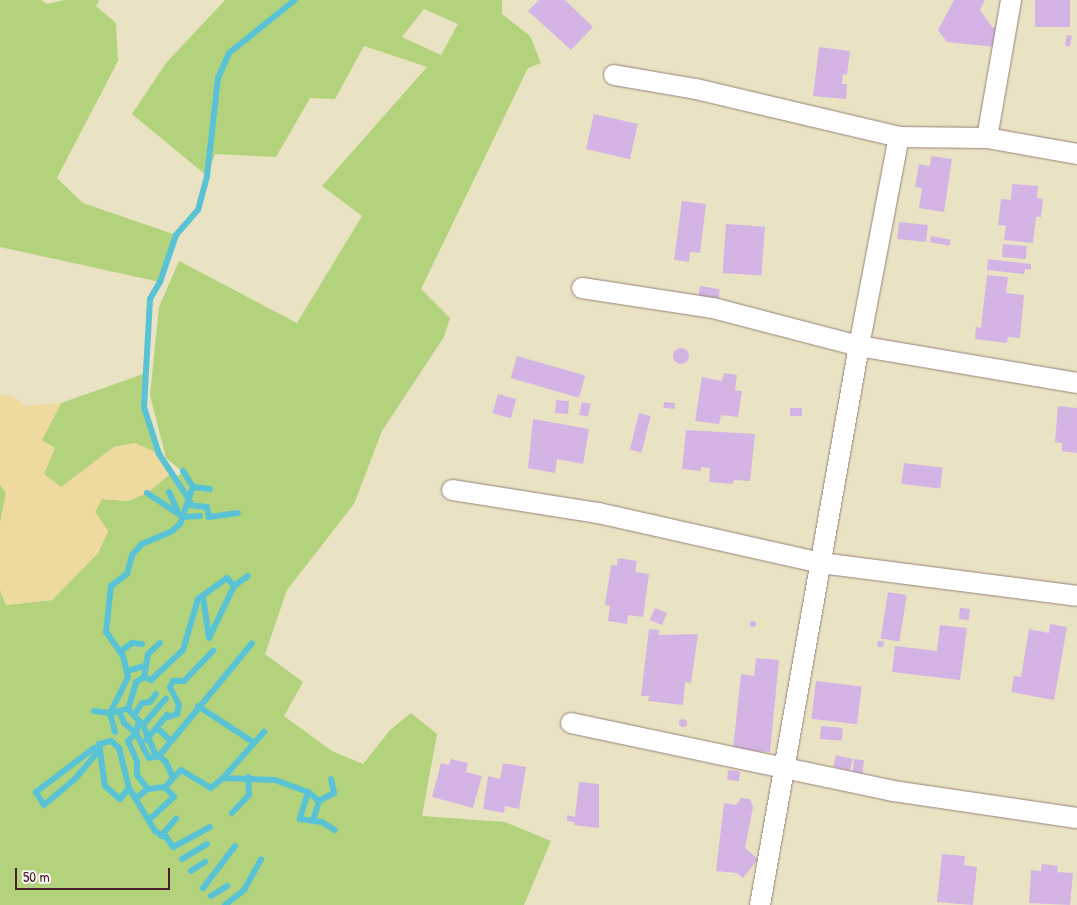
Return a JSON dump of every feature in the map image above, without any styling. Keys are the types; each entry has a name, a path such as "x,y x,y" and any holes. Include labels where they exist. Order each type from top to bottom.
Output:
{"street":[{"path":"988,138 1011,0"},
{"path":"614,76 696,89 899,137 988,138 1077,154"},
{"path":"760,905 858,346 899,137"},
{"path":"582,288 713,308 858,346 1077,383"},
{"path":"452,490 598,513 821,563 1077,596"},
{"path":"571,723 785,770 894,791 1077,818"}],"green space":[{"path":"0,0 41,0 47,4 64,0 99,0 96,6 116,23 118,61 57,178 83,203 176,235 160,282 0,247"},
{"path":"225,0 502,0 502,14 530,36 541,63 528,68 421,289 450,318 444,337 382,431 354,504 287,590 265,654 303,682 284,716 332,751 363,764 390,730 411,713 437,734 422,816 505,822 551,841 524,905 0,905 0,589 6,605 52,600 98,553 108,531 95,512 102,499 128,501 147,493 170,474 178,476 183,472 166,458 150,395 159,307 179,261 297,323 362,216 322,186 427,67 364,46 335,99 310,98 276,157 215,154 207,176 132,114 166,63","holes":["424,9 458,24 441,55 402,37"]},
{"path":"146,373 144,407 159,454 135,443 114,447 61,488 44,474 42,440 61,403"},
{"path":"0,484 6,493 0,524"}],"sand":[{"path":"0,395 13,396 24,406 61,403 42,440 55,448 44,474 61,487 114,447 135,443 159,454 170,474 147,493 128,501 102,499 95,512 108,531 98,553 52,600 6,605 0,589 0,524 6,493 0,484"}],"building":[{"path":"539,0 565,0 593,27 571,50 528,11"},
{"path":"954,0 985,0 980,10 992,27 1000,28 996,47 947,42 938,30"},
{"path":"1035,0 1070,0 1070,27 1035,27"},
{"path":"1067,35 1072,36 1070,47 1065,46"},
{"path":"819,47 850,51 847,75 843,74 842,84 847,84 846,99 813,96"},
{"path":"594,114 638,124 630,159 586,149"},
{"path":"931,156 952,159 944,212 919,208 922,188 915,187 919,164 930,166"},
{"path":"1012,184 1038,186 1037,198 1043,199 1041,217 1036,217 1033,243 1004,240 1006,226 998,225 1001,199 1011,200"},
{"path":"682,201 706,204 700,253 690,252 689,262 674,260"},
{"path":"899,222 928,225 926,242 897,239"},
{"path":"726,224 765,227 761,276 723,273"},
{"path":"931,236 951,240 949,246 930,242"},
{"path":"1003,244 1027,246 1026,259 1002,257"},
{"path":"988,259 1031,264 1031,270 1025,269 1024,274 987,270"},
{"path":"987,275 1008,277 1006,293 1024,295 1020,338 1008,337 1007,343 975,339 976,327 981,328"},
{"path":"700,286 720,289 717,304 698,301"},
{"path":"681,348 687,350 689,356 687,362 681,364 675,362 673,356 675,350"},
{"path":"517,356 585,376 579,398 511,378"},
{"path":"724,373 737,375 735,390 742,391 738,417 721,415 719,424 695,421 702,377 722,381"},
{"path":"498,394 516,399 511,418 492,413"},
{"path":"556,400 569,401 568,414 555,413"},
{"path":"582,402 591,404 588,417 579,415"},
{"path":"664,402 675,403 674,409 663,408"},
{"path":"1058,406 1077,408 1077,453 1062,451 1062,443 1055,442"},
{"path":"790,408 802,408 802,416 790,416"},
{"path":"639,413 651,416 641,453 630,450"},
{"path":"533,419 589,429 583,464 557,459 555,473 528,468"},
{"path":"686,430 755,434 750,481 734,480 733,484 709,482 710,468 701,467 701,471 682,469"},
{"path":"904,463 943,468 940,489 901,484"},
{"path":"618,558 637,561 635,572 649,574 643,617 628,615 627,624 608,621 610,606 605,605 611,565 617,566"},
{"path":"888,592 907,595 899,641 881,638"},
{"path":"655,608 667,613 662,625 650,620"},
{"path":"960,608 970,609 969,620 959,619"},
{"path":"753,621 756,624 753,627 750,624"},
{"path":"1050,624 1067,627 1054,700 1011,692 1014,676 1021,677 1029,629 1049,633"},
{"path":"940,625 967,628 960,680 892,672 895,646 937,651"},
{"path":"649,629 659,630 659,635 698,634 691,683 685,682 683,705 648,701 649,696 641,696"},
{"path":"878,641 884,641 883,647 877,647"},
{"path":"756,658 779,660 770,752 756,751 756,756 733,749 741,674 754,676"},
{"path":"816,681 862,687 857,724 811,719"},
{"path":"683,719 687,723 683,727 679,723"},
{"path":"821,726 843,728 842,741 820,739"},
{"path":"836,755 853,759 850,771 833,767"},
{"path":"451,759 468,763 466,772 482,776 473,808 432,797 441,763 449,765"},
{"path":"854,759 864,760 862,776 852,775"},
{"path":"503,763 526,767 519,809 505,806 504,813 483,809 488,776 500,779"},
{"path":"728,770 740,771 739,781 727,780"},
{"path":"579,782 599,784 599,828 574,825 574,822 567,821 567,815 575,817"},
{"path":"741,798 750,799 753,807 745,848 758,859 743,878 737,873 716,871 724,803 736,805"},
{"path":"942,854 965,856 964,865 977,867 973,905 937,902"},
{"path":"1042,864 1058,866 1057,872 1073,873 1070,905 1029,903 1031,870 1041,871"}],"waterway":[{"path":"190,501 159,454 144,407 150,299 160,282 176,235 198,210 207,176 218,78 229,53 295,0"},
{"path":"115,732 110,713 128,677 123,656 106,632 111,586 127,574 132,555 142,544 172,531 180,524 193,487 183,471"},
{"path":"193,487 210,489"},
{"path":"169,492 177,510"},
{"path":"147,493 183,517 200,516"},
{"path":"188,505 207,507 209,517 238,513"},
{"path":"128,709 136,682 144,677 151,680 183,650 198,599 227,578 234,586 248,576"},
{"path":"203,596 209,638 234,586"},
{"path":"120,652 132,643 142,644"},
{"path":"144,677 148,654 160,643"},
{"path":"139,721 136,733 149,758 159,756 252,643"},
{"path":"165,718 177,714 179,705 170,687 173,681 184,681 213,651"},
{"path":"127,671 144,666"},
{"path":"134,715 142,703 150,702 156,694"},
{"path":"143,725 166,699"},
{"path":"198,706 253,742"},
{"path":"94,711 110,713 128,709 143,725 155,753 166,762 173,778"},
{"path":"119,711 124,723 136,733 128,741 137,761 137,775 148,789"},
{"path":"146,740 167,715"},
{"path":"157,728 170,740"},
{"path":"223,778 264,732"},
{"path":"99,744 111,741 119,748 129,788"},
{"path":"99,744 105,786 120,799 129,788 155,831 166,837 173,847 210,827"},
{"path":"94,748 36,792 44,805 75,779 100,749"},
{"path":"136,798 148,789 165,787 181,770 211,788 223,778 275,780 308,792 300,819 322,822 335,830"},
{"path":"232,813 249,795 248,777"},
{"path":"308,792 319,801 334,793 331,779"},
{"path":"149,820 174,797 165,787"},
{"path":"313,820 319,801"},
{"path":"161,836 176,819"},
{"path":"182,859 207,844"},
{"path":"203,888 235,846"},
{"path":"225,905 244,890 261,859"},
{"path":"191,871 205,862"},
{"path":"211,896 227,886"}]}
